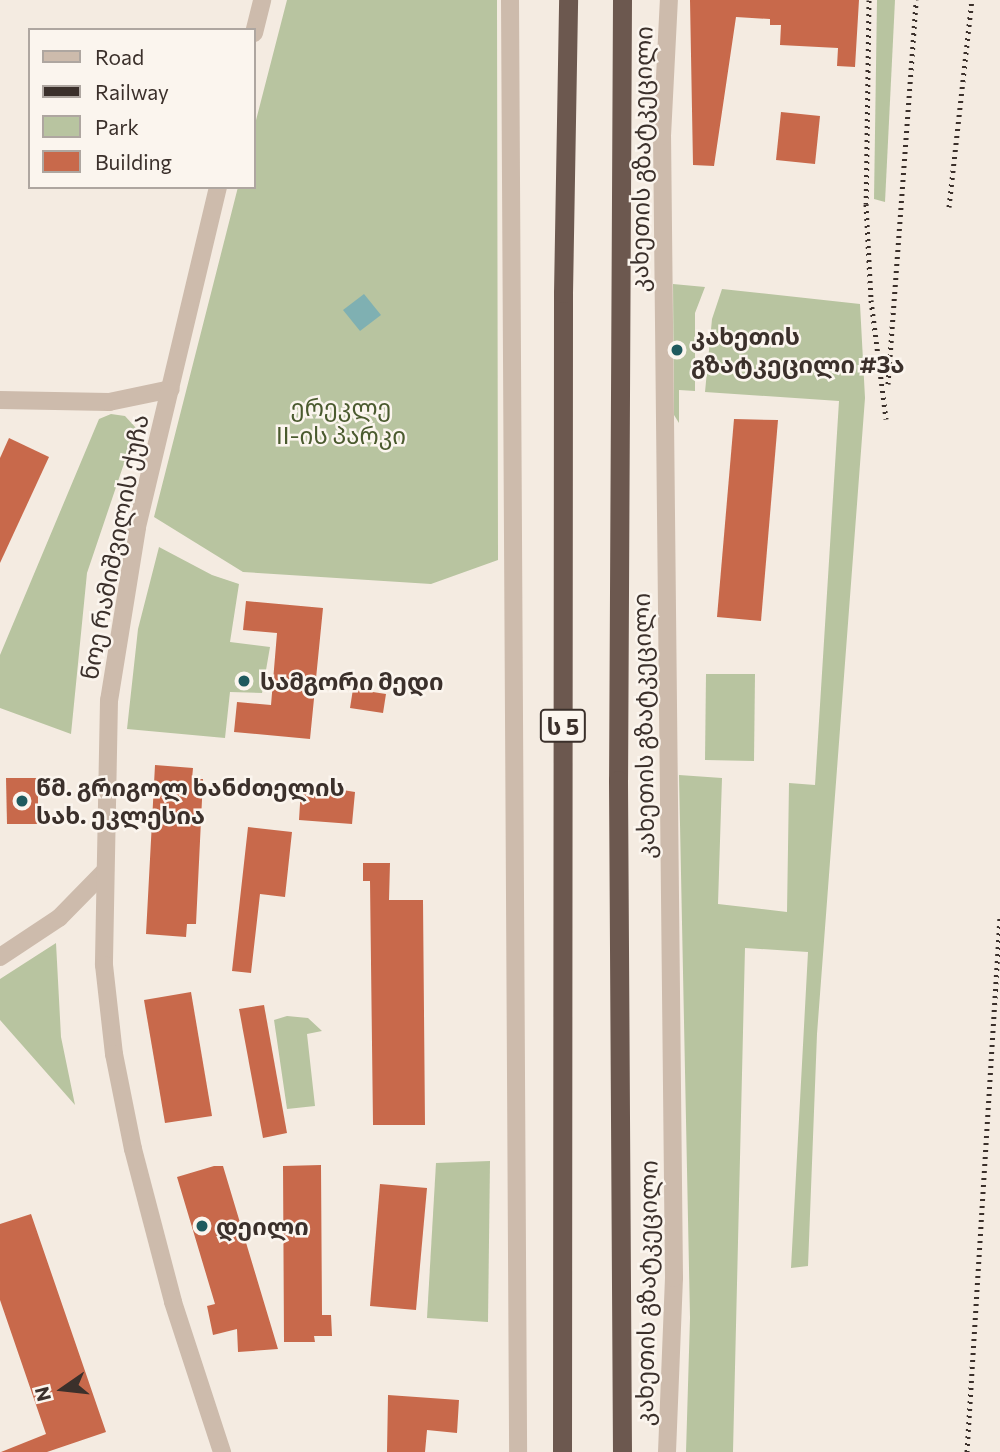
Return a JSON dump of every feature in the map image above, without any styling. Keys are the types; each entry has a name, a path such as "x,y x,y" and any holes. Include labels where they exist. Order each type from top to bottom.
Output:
{"highway":[{"name":"ს 5","path":"562,1452 563,307 568,0"},
{"name":"კახეთის გზატკეცილი","path":"622,0 618,779 622,1452"}],"street":[{"path":"255,28 261,0"},
{"path":"510,0 518,1452"},
{"name":"კახეთის გზატკეცილი","path":"667,1452 674,1278 662,136 669,0"},
{"name":"ნოე რამიშვილის ქუჩა","path":"218,189 137,528 109,700 104,965 114,1054 133,1149 173,1302 222,1452"},
{"path":"0,400 109,402 171,389"},
{"path":"0,957 59,918 105,871"}],"green space":[{"name":"ერეკლე II-ის პარკი","path":"287,0 497,0 498,560 431,584 243,572 154,517 237,189 256,189 256,120"},
{"path":"877,0 895,0 885,202 874,199"},
{"path":"673,284 705,287 695,313 695,391 679,390 679,423 674,415"},
{"path":"722,289 860,304 865,398 817,1034 808,1266 791,1268 808,952 745,948 733,1452 686,1452 690,1318 679,775 722,778 718,904 787,912 789,783 815,785 839,401 705,392 712,319"},
{"path":"111,414 125,416 136,428 87,573 71,734 0,708 0,655 99,419"},
{"path":"159,547 212,575 239,584 230,642 270,647 262,693 230,692 225,738 127,729 138,629"},
{"path":"706,674 755,674 754,761 705,760"},
{"path":"56,943 61,1037 75,1105 0,1020 0,979"},
{"path":"287,1016 308,1018 322,1031 307,1034 315,1106 287,1109 274,1020"},
{"path":"490,1161 488,1322 427,1318 436,1163"}],"water":[{"path":"364,294 381,315 360,331 343,310"}],"building":[{"path":"690,0 859,0 855,67 837,66 838,48 780,45 781,25 770,25 770,19 736,17 714,166 693,165"},
{"path":"781,112 820,116 815,164 776,160"},
{"path":"734,419 778,420 761,621 717,617"},
{"path":"9,438 49,457 0,563 0,458"},
{"path":"246,601 323,608 310,739 234,732 237,702 271,705 277,633 243,630"},
{"path":"353,689 386,694 383,713 350,708"},
{"path":"155,765 193,768 192,779 203,779 196,924 187,924 186,937 146,934"},
{"name":"წმ. გრიგოლ ხანძთელის სახ. ეკლესია","path":"6,778 38,778 38,824 7,824"},
{"path":"312,785 355,792 352,824 299,820 301,787"},
{"path":"248,827 292,832 285,897 260,894 251,973 232,971"},
{"path":"363,863 390,863 389,900 423,900 425,1125 373,1125 370,881 363,881"},
{"path":"191,992 212,1116 165,1123 144,1000"},
{"path":"264,1005 287,1133 263,1138 239,1009"},
{"path":"321,1165 322,1315 331,1315 332,1336 314,1336 315,1342 284,1342 283,1166"},
{"path":"223,1166 278,1349 238,1352 237,1329 213,1335 207,1306 215,1304 177,1177"},
{"path":"380,1184 427,1188 416,1310 370,1306"},
{"path":"31,1214 106,1432 47,1452 1,1452 46,1434 0,1300 0,1224"},
{"path":"388,1395 459,1400 457,1433 427,1430 425,1452 387,1452"}],"railway":[{"path":"869,0 866,204 871,300 886,419"},
{"path":"888,384 916,0"},
{"path":"949,207 972,0"},
{"path":"967,1452 1000,917"}],"place":[{"name":"კახეთის გზატკეცილი #3ა","path":"677,350"},
{"name":"სამგორი მედი","path":"244,681"},
{"name":"წმ. გრიგოლ ხანძთელის სახ. ეკლესია","path":"22,801"},
{"name":"დეილი","path":"202,1226"}]}
